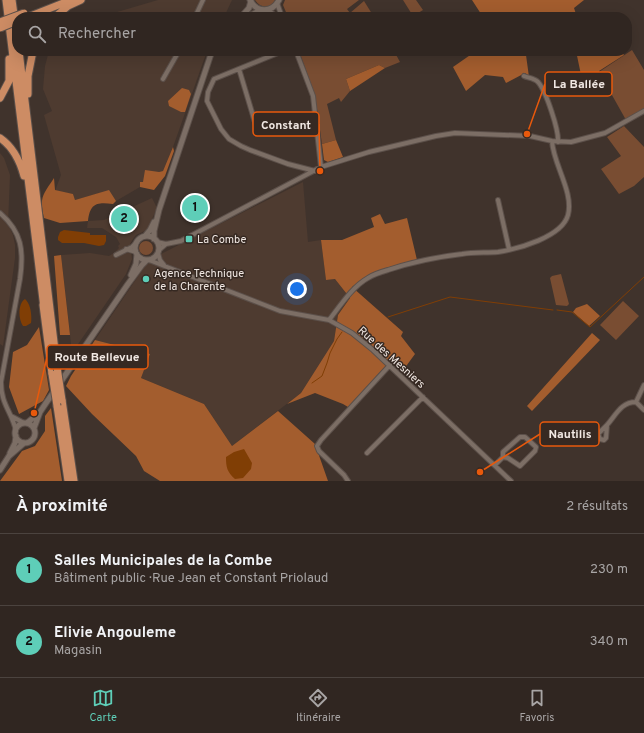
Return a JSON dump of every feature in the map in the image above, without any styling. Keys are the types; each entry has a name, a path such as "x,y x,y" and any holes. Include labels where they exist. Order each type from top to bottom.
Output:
{"highway":[{"path":"0,98 9,81 10,68 6,0"},
{"path":"6,0 12,49"},
{"path":"12,0 14,12"},
{"path":"33,12 60,0"},
{"path":"35,12 71,0"},
{"path":"61,12 68,6 81,0"},
{"path":"0,22 12,19"},
{"path":"0,28 12,23"},
{"path":"13,56 52,374 68,481"},
{"path":"20,56 57,367 74,481"},
{"path":"32,56 28,76 28,92 33,174"},
{"path":"0,138 11,148 18,158 24,176 44,308"}],"street":[{"path":"197,12 203,0"},
{"path":"251,1 260,10"},
{"path":"246,12 251,1"},
{"path":"257,12 273,8 278,1"},
{"path":"278,1 281,12"},
{"path":"163,80 176,56"},
{"path":"166,266 160,260 154,231 159,210 210,56"},
{"path":"271,56 214,79 208,92 207,101 220,129 232,141 241,146 288,164 315,171"},
{"path":"298,56 313,96 321,167"},
{"path":"239,69 258,129"},
{"path":"524,76 537,81 541,88 556,127 558,142"},
{"path":"9,456 24,443 29,442 33,438 35,433 34,428 40,412 142,265 154,257 166,244 181,241 321,167 369,152 446,134 519,135 558,142 571,142 600,136 644,112"},
{"path":"330,320 355,288 368,277 412,262 470,252 499,252 546,237 561,227 568,215 569,207 565,186 552,141"},
{"path":"498,200 509,249"},
{"path":"116,255 132,247 136,242 145,236 150,230 159,210"},
{"path":"0,213 11,223 22,248 20,278 1,382 1,401 11,416 19,441 24,443"},
{"path":"145,236 166,244"},
{"path":"128,284 135,267 136,242"},
{"path":"126,249 148,260"},
{"name":"Rue des Mesniers","path":"148,260 193,276 280,311 330,320 356,336 390,365 511,481"},
{"path":"348,481 344,475 319,452 317,448 318,444 390,365"},
{"path":"636,402 644,385"},
{"path":"368,453 423,397"},
{"path":"607,425 624,405 630,402 636,402 644,410"},
{"path":"0,470 15,443 16,434 20,425 26,423 40,412"},
{"path":"11,416 34,428"},
{"path":"495,465 503,457 503,452 520,437 525,437 536,446 535,451 520,466 508,458 503,457"}],"shaded area":[{"path":"158,0 232,0 226,12 117,12"},
{"path":"255,0 275,0 271,5 265,7 257,3"},
{"path":"285,0 359,0 347,9 349,12 286,12 283,5"},
{"path":"403,0 416,0 423,10 420,12 410,12"},
{"path":"472,0 584,0 574,8 575,12 480,12"},
{"path":"364,1 371,12 351,12"},
{"path":"632,50 644,70 644,109 626,120 599,72 623,56 632,56"},
{"path":"48,56 205,56 163,171 140,183 140,187 116,201 108,191 75,200 73,194 55,191 61,175 44,115 52,111 43,89 45,66"},
{"path":"301,56 397,56 400,62 385,68 379,65 346,79 350,91 341,102 339,98 327,104 336,140 322,144 315,95"},
{"path":"469,56 526,56 529,77 525,73 506,83 503,77 485,75 466,91 453,67"},
{"path":"577,56 622,56 599,71 604,81 584,89"},
{"path":"379,65 385,68 350,91 346,79"},
{"path":"182,88 189,90 191,94 185,112 181,112 169,106 168,101"},
{"path":"624,126 644,147 644,177 634,186 619,194 601,169 621,156 607,137"},
{"path":"336,140 343,157 328,162 324,160 322,144"},
{"path":"173,147 174,151 165,176 154,190 140,187 140,182 143,182 145,170 159,172 163,171"},
{"path":"0,153 4,158 10,175 8,224 13,235 15,245 15,258 3,346 0,344"},
{"path":"54,178 55,190 73,194 75,200 109,190 116,201 113,204 103,203 95,205 90,210 88,221 60,223 44,218 42,205 43,196"},
{"path":"303,182 308,242 321,240 326,280 335,279 350,298 338,315 334,341 301,393 232,446 204,404 141,378 150,354 95,340 145,266 163,253"},
{"path":"152,198 157,208 147,230 136,235 130,244 132,259 126,274 72,353 61,255 90,253 109,256 114,253 119,248 118,246 120,244 116,237 102,228 87,228 88,221 104,220"},
{"path":"380,214 385,224 407,218 417,260 369,275 352,287 403,332 401,336 415,354 404,369 393,358 348,407 315,393 287,404 301,393 334,341 338,315 350,298 335,279 326,280 321,240 342,240 374,227 371,218"},
{"path":"64,230 90,233 90,235 106,235 106,241 104,245 99,246 84,243 62,243 58,240 58,237 60,232"},
{"path":"146,241 151,243 153,248 151,253 146,255 141,253 139,248 141,243"},
{"path":"61,255 70,335 60,335 54,256"},
{"path":"561,274 569,304 567,306 556,305 550,278"},
{"path":"25,299 30,307 31,323 23,326 20,319 20,307"},
{"path":"623,301 639,316 616,340 600,325"},
{"path":"587,304 600,316 589,326 573,312 576,308"},
{"path":"39,327 49,390 43,401 19,414 9,387 13,352 27,345"},
{"path":"592,333 600,340 532,411 527,406"},
{"path":"95,340 150,354 141,378 204,404 232,446 278,411 315,444 328,481 160,481 144,471 136,456 92,414 66,386"},
{"path":"51,408 62,481 0,481 22,451 35,446 45,431 45,416"},
{"path":"244,449 252,463 251,469 243,478 235,479 230,474 226,464 226,457 234,452"}],"waterway":[{"path":"557,310 572,312 590,327 644,277"},
{"path":"388,317 450,297 553,310"},
{"path":"312,383 322,376 330,353 342,332"}],"place":[{"name":"La Ballée","path":"527,134"},
{"name":"Constant","path":"320,171"},
{"name":"Salles Municipales de la Combe","path":"195,208"},
{"name":"Elivie Angouleme","path":"124,219"},
{"name":"La Combe","path":"189,239"},
{"name":"Agence Technique de la Charente","path":"146,279"},
{"name":"Route Bellevue","path":"34,413"},
{"name":"Nautilis","path":"480,472"}]}
